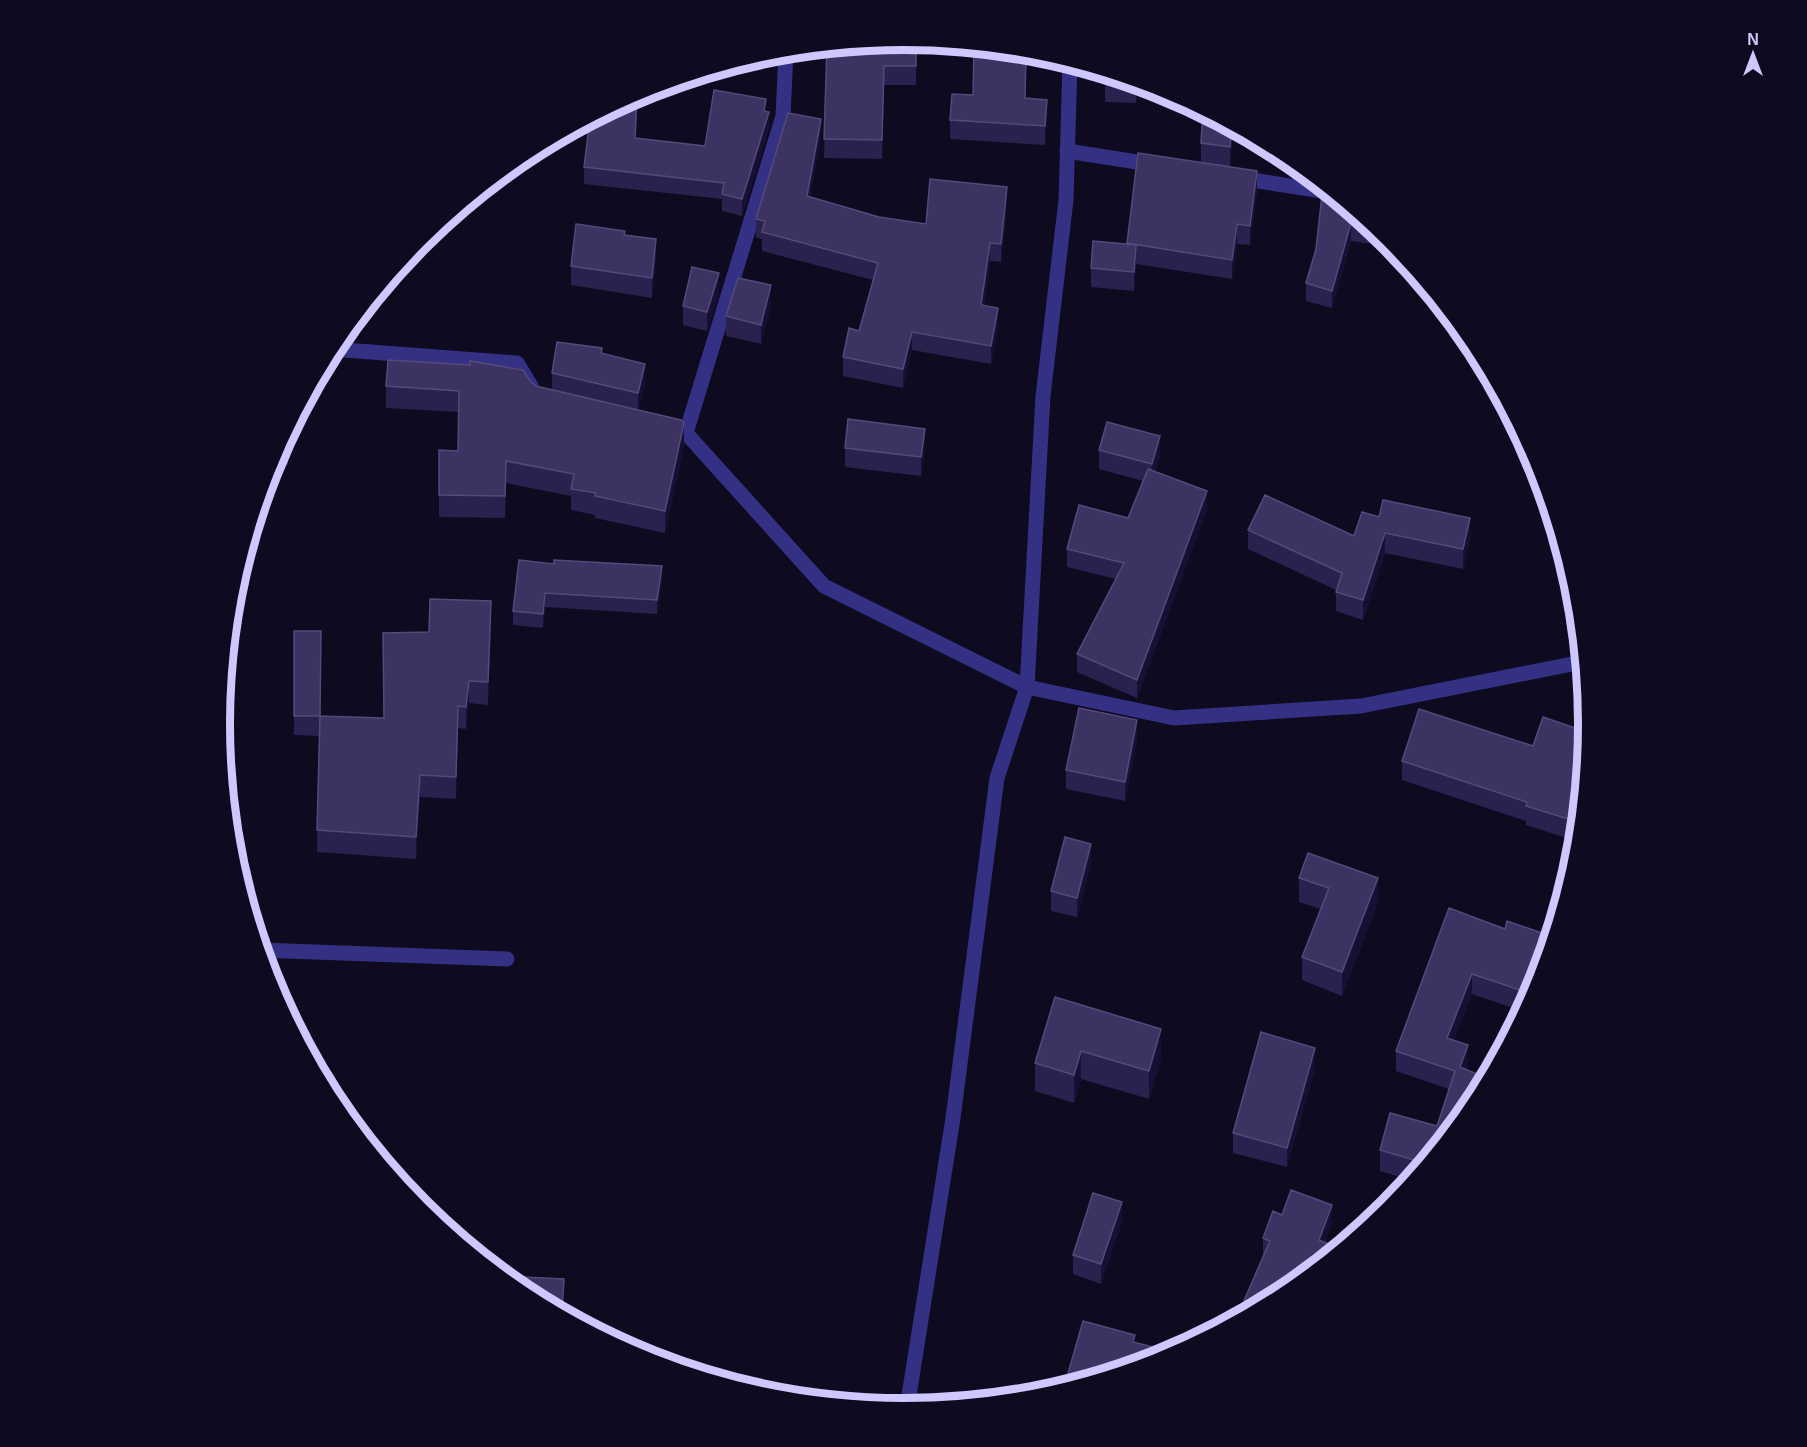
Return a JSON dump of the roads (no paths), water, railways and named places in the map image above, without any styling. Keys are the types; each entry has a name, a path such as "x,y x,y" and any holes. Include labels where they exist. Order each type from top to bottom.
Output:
{"street":[{"path":"686,434 783,116 786,60"},
{"path":"909,1398 953,1118 997,778 1027,687 1043,396 1066,200 1070,70"},
{"path":"1067,151 1170,167"},
{"path":"1227,176 1315,190"},
{"path":"342,350 517,363 538,398"},
{"path":"652,425 686,434 824,586 1027,687 1174,718 1361,706 1575,663"},
{"path":"269,950 507,959"}]}
